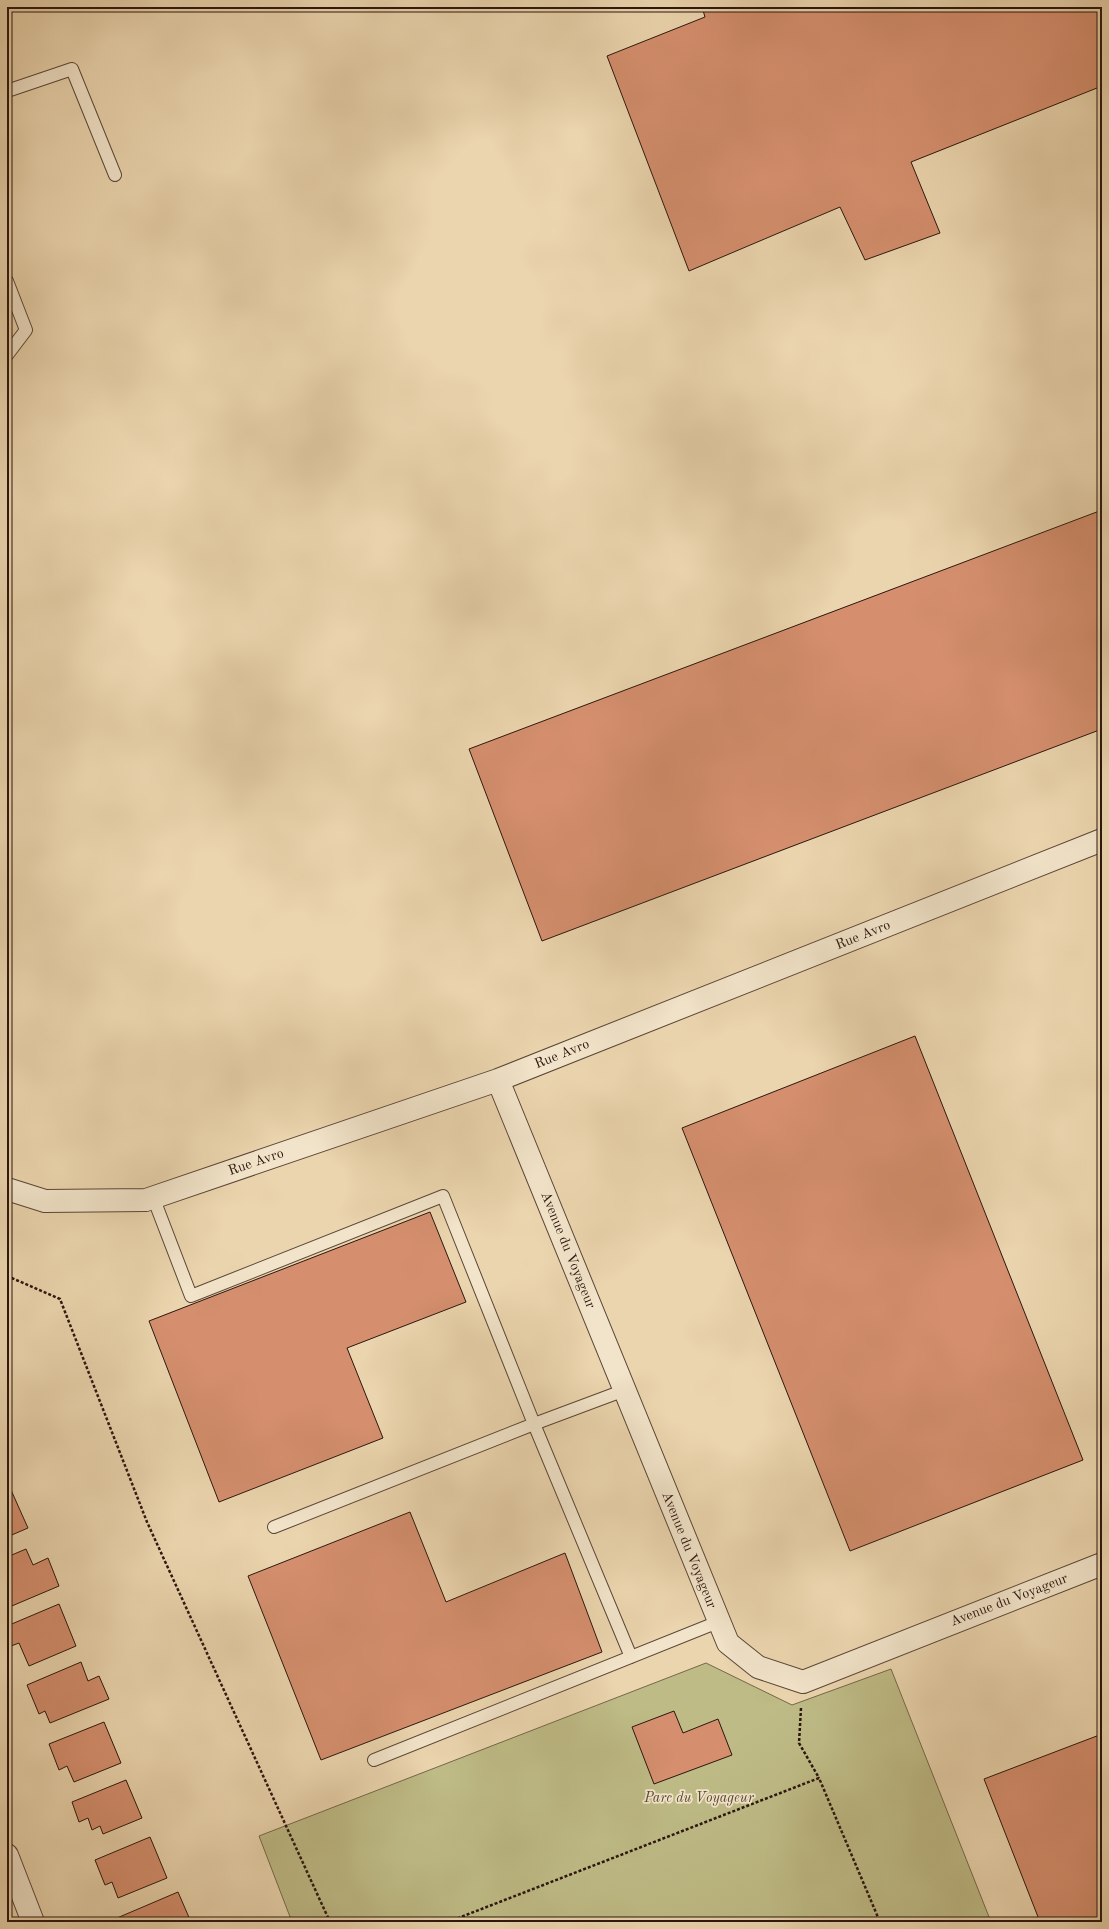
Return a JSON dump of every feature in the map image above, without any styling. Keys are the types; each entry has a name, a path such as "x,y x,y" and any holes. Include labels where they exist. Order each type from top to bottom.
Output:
{"street":[{"name":"Rue Avro","path":"7,1189 46,1201 146,1200 498,1080 1102,840"},
{"name":"Avenue du Voyageur","path":"498,1080 718,1622 728,1643 758,1667 803,1682 1102,1564"},
{"path":"7,1855 34,1922"}],"lane":[{"path":"7,91 72,69 115,176"},
{"path":"7,281 26,330 7,355"},
{"path":"153,1197 191,1296 443,1196 534,1424 631,1657"},
{"path":"274,1527 534,1424 625,1390"},
{"path":"374,1760 718,1622"}],"path":[{"path":"7,1276 60,1298 147,1522 330,1922"},
{"path":"803,1682 799,1743 819,1778 880,1922"},
{"path":"448,1922 819,1778"}],"green space":[{"name":"Parc du Voyageur","path":"706,1663 792,1705 891,1669 991,1922 292,1922 259,1836"}],"building":[{"path":"702,7 1102,7 1102,86 911,162 940,233 865,260 840,207 689,271 607,56 705,17"},
{"path":"1102,510 1102,729 542,941 469,749"},
{"path":"915,1036 1083,1460 850,1551 682,1128"},
{"path":"430,1212 466,1302 347,1348 383,1438 219,1502 149,1321"},
{"path":"11,1490 28,1528 7,1537 7,1492"},
{"path":"410,1512 446,1602 565,1553 602,1652 321,1760 248,1576"},
{"path":"26,1549 33,1565 48,1558 59,1586 7,1608 7,1557"},
{"path":"59,1604 76,1646 29,1666 19,1643 11,1646 7,1636 7,1626"},
{"path":"81,1662 88,1681 99,1676 109,1699 50,1723 45,1711 39,1714 27,1685"},
{"path":"674,1711 683,1733 718,1719 732,1755 654,1784 632,1727"},
{"path":"104,1722 121,1763 74,1782 67,1766 59,1770 49,1744"},
{"path":"1102,1734 1102,1922 1040,1922 984,1779"},
{"path":"126,1780 142,1818 103,1834 100,1826 92,1830 88,1818 79,1822 72,1802"},
{"path":"150,1837 167,1878 118,1898 112,1882 105,1885 95,1860"},
{"path":"178,1892 191,1922 118,1922 117,1918"}]}
